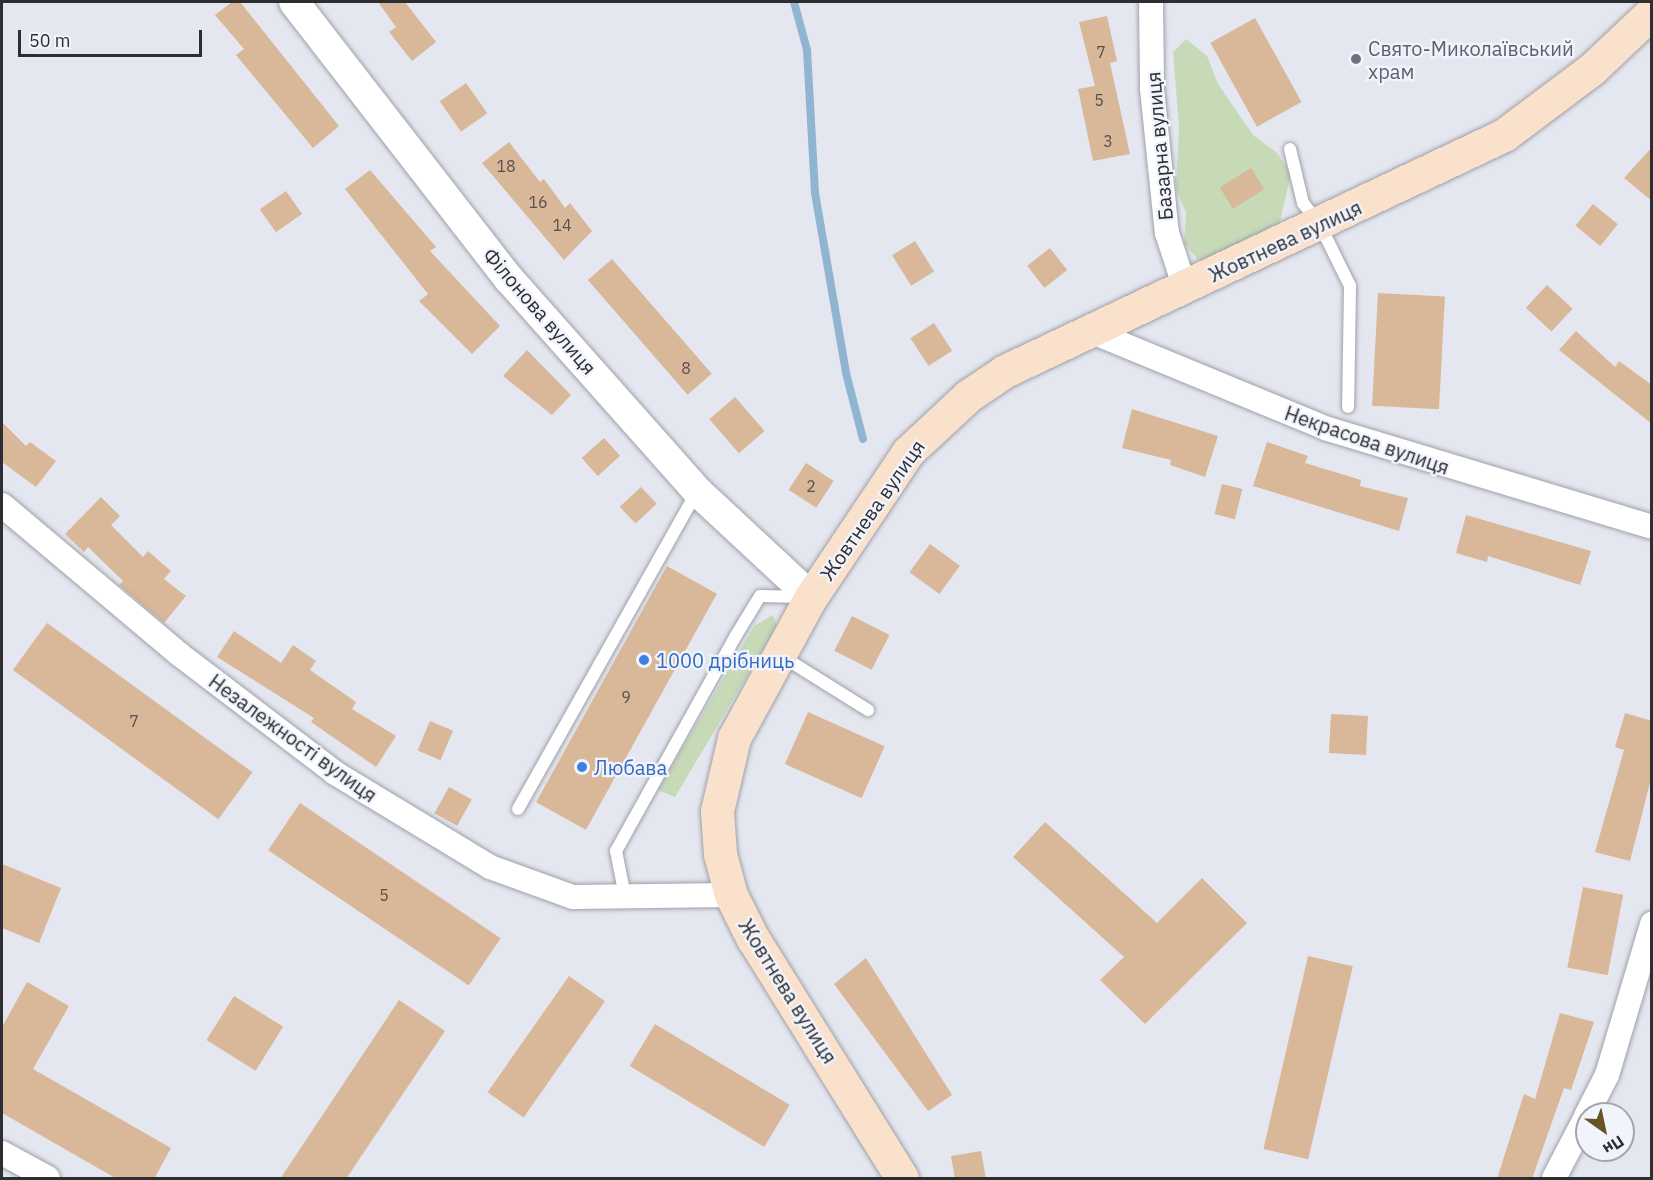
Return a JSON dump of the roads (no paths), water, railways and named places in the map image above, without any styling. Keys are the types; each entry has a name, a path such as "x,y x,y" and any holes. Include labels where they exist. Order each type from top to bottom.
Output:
{"main road":[{"name":"Жовтнева вулиця","path":"902,1179 731,895 717,811 734,738 811,597 887,480 936,422 1005,371 1320,225 1504,135 1592,69 1652,12"}],"street":[{"name":"Філонова вулиця","path":"294,2 509,279 697,491 811,597"},
{"name":"Базарна вулиця","path":"1151,2 1152,89 1167,233 1185,288"},
{"name":"Некрасова вулиця","path":"1090,331 1328,429 1652,527"},
{"name":"Незалежності вулиця","path":"2,505 179,654 335,773 490,867 573,897 731,895"},
{"path":"1593,1102 1607,1075 1652,924"},
{"path":"1554,1179 1575,1138"},
{"path":"2,1153 48,1179"}],"lane":[{"path":"1290,149 1303,202 1320,225 1350,286 1348,407"},
{"path":"518,809 697,491"},
{"path":"625,896 616,851 760,596 811,597"},
{"path":"780,655 868,710"}],"waterway":[{"path":"794,2 807,50 815,193 846,373 863,439"}],"place":[{"name":"Свято-Миколаївський храм","path":"1356,59"},
{"name":"1000 дрібниць","path":"644,660"},
{"name":"Любава","path":"582,767"}]}
